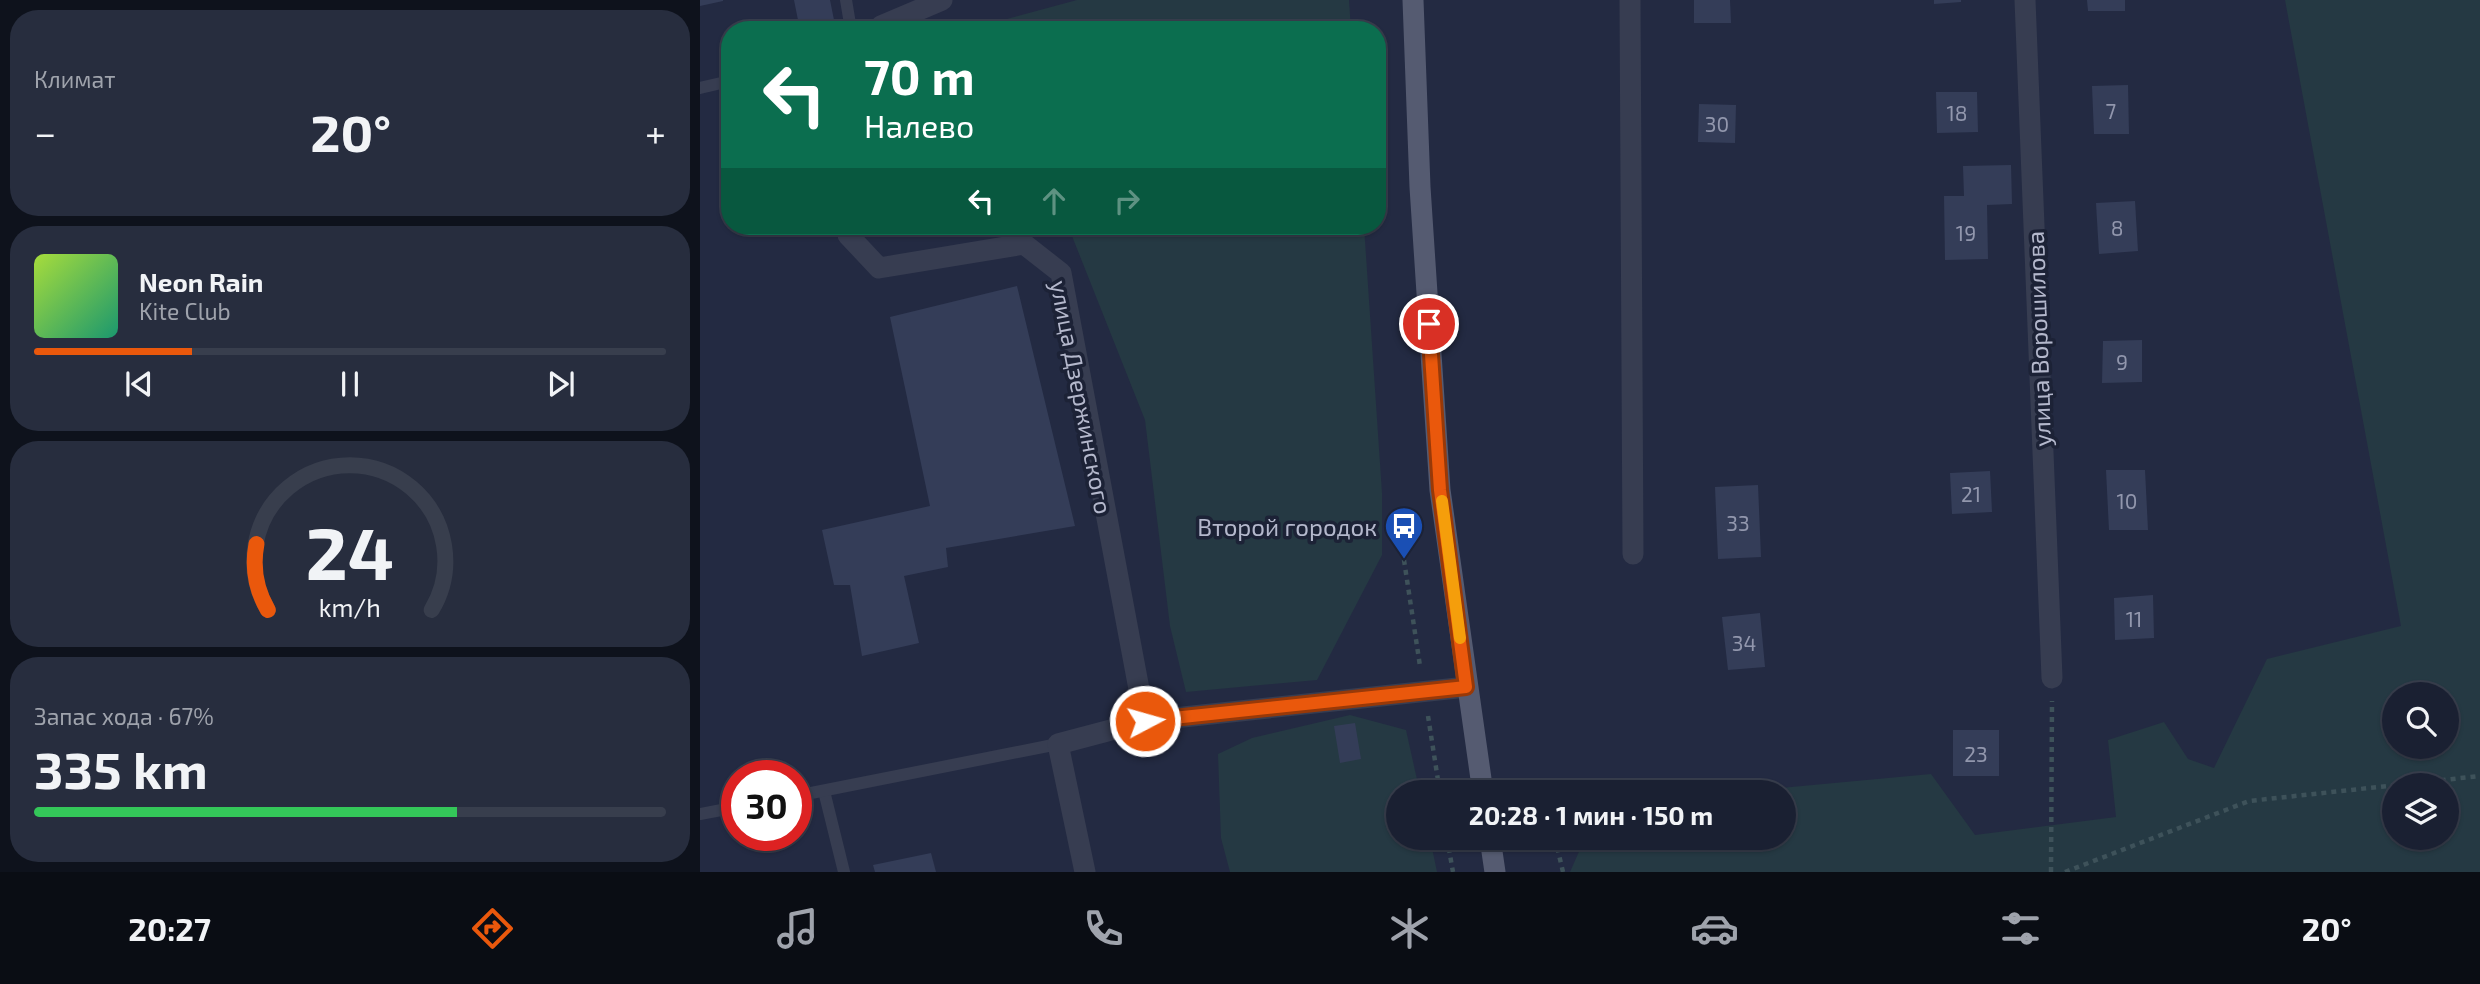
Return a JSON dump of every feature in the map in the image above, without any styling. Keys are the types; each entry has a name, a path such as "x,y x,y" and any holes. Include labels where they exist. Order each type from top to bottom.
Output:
{"main road":[{"path":"1413,0 1420,187 1440,490 1481,780"},
{"path":"1492,850 1495,872"}],"street":[{"path":"893,21 942,0"},
{"path":"1630,0 1633,554"},
{"name":"улица Ворошилова","path":"2025,0 2052,678"},
{"name":"улица Дзержинского","path":"848,235 879,268 1024,244 1061,273 1145,721"},
{"path":"1085,872 1058,744 1145,721 1466,687"}],"lane":[{"path":"846,0 850,21"},
{"path":"700,88 721,83"},
{"path":"812,793 1058,744"},
{"path":"824,791 844,872"},
{"path":"700,814 721,810"}],"path":[{"path":"2050,872 2052,678"},
{"path":"2065,872 2249,801 2480,776"},
{"path":"1449,850 1453,872"},
{"path":"1558,850 1563,872"}],"shaded area":[{"path":"1077,0 1349,0 1350,21 999,21"},
{"path":"2285,0 2480,0 2480,872 1570,872 1580,850 1796,850 1796,787 1931,774 1975,835 2116,817 2108,740 2164,722 2188,759 2214,768 2267,659 2401,626"},
{"path":"1072,235 1365,235 1382,493 1382,555 1317,680 1186,692 1170,626 1145,420"},
{"path":"1350,715 1406,730 1417,780 1386,780 1386,850 1432,850 1437,872 1230,872 1221,838 1218,754 1252,738"}],"building":[{"path":"700,0 723,0 723,1 700,6"},
{"path":"794,0 830,0 834,21 798,21"},
{"path":"1694,0 1730,0 1731,23 1694,23"},
{"path":"1934,0 1961,0 1961,2 1934,4"},
{"path":"2087,0 2125,0 2125,11 2088,11"},
{"path":"2128,85 2129,134 2094,134 2092,86"},
{"path":"1936,92 1977,92 1978,132 1937,133"},
{"path":"1699,104 1736,105 1735,143 1698,142"},
{"path":"2011,165 2012,204 1987,205 1988,259 1945,260 1944,196 1964,196 1963,166"},
{"path":"2135,201 2138,251 2099,254 2096,203"},
{"path":"1017,286 1075,526 946,548 948,567 904,576 919,643 862,656 850,585 834,585 822,530 930,506 890,317"},
{"path":"2142,340 2142,382 2102,383 2103,341"},
{"path":"2106,470 2145,470 2148,530 2109,530"},
{"path":"1990,471 1992,512 1952,514 1950,473"},
{"path":"1758,485 1761,557 1718,559 1715,487"},
{"path":"2153,595 2154,638 2115,640 2114,598"},
{"path":"1760,613 1765,667 1728,670 1722,617"},
{"path":"1355,723 1361,759 1340,763 1334,726"},
{"path":"1953,730 1999,730 1999,776 1953,776"},
{"path":"931,853 936,872 875,872 873,865"}],"slow traffic":[{"path":"1442,501 1460,638"}],"place":[{"name":"Второй городок","path":"1404,560"}],"route":[{"path":"1145,721 1466,687 1440,490 1429,324"}]}
